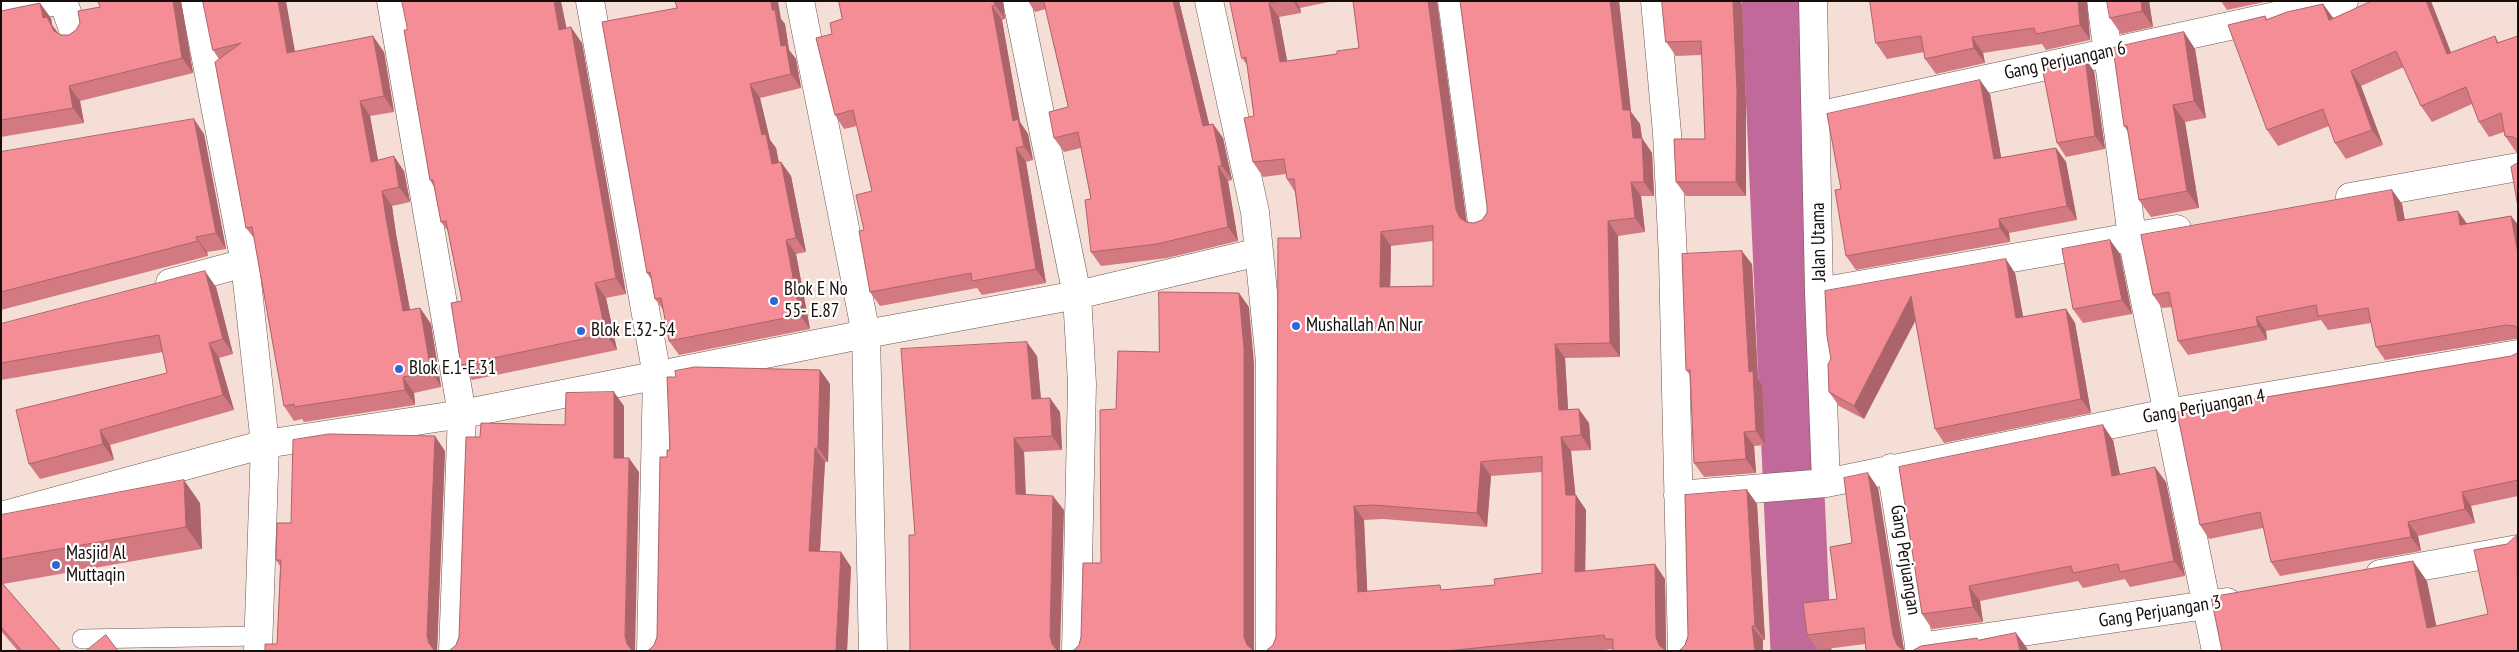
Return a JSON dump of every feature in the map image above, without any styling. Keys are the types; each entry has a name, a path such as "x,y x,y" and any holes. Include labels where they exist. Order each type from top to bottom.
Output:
{"street":[{"path":"1,12 57,1"},
{"path":"63,1 75,35"},
{"path":"195,1 245,263 265,444 258,643"},
{"path":"391,1 462,414 453,651"},
{"path":"590,1 657,376 651,651"},
{"path":"800,1 866,334 873,651"},
{"path":"1017,1 1077,296 1082,384 1076,651"},
{"path":"1210,1 1255,212 1270,362 1270,651"},
{"path":"1452,1 1482,222"},
{"path":"1655,1 1666,133 1673,258 1682,651"},
{"name":"Jalan Utama","path":"1813,1 1817,116 1819,292 1818,484"},
{"path":"2101,1 2132,237 2216,651"},
{"name":"Gang Perjuangan 6","path":"1817,116 2344,1"},
{"path":"189,120 216,116"},
{"path":"2325,202 2518,167"},
{"path":"1819,292 2199,225"},
{"path":"1,516 265,444 462,414 866,334 1077,296 1259,252"},
{"path":"142,290 245,263"},
{"name":"Gang Perjuangan 4","path":"1678,495 1818,484 2167,413 2518,354"},
{"name":"Gang Perjuangan","path":"1891,468 1920,649"},
{"path":"2353,579 2518,549"},
{"name":"Gang Perjuangan 3","path":"1920,649 2247,598"}],"lane":[{"path":"82,639 258,643"}],"building":[{"path":"98,1 173,1 182,58 69,86 73,108 1,120 1,11 40,3 43,18 47,17 54,31 61,35 69,35 76,30 80,23 78,11 100,7"},
{"path":"203,1 278,1 287,53 373,36 384,96 360,101 371,162 394,156 399,187 382,191 386,218 403,311 420,308 431,371 403,377 405,390 294,407 294,404 284,406 252,227 246,228 215,62 241,43 213,50"},
{"path":"402,1 554,1 559,30 571,27 616,278 595,283 606,334 461,365 451,303 462,301 446,221 441,222 433,180 430,180 404,30 407,30 407,27"},
{"path":"675,1 771,1 772,10 775,10 781,46 786,45 791,74 750,84 762,135 766,134 772,164 781,162 796,238 786,240 800,315 669,341 661,298 655,299 650,272 647,273 602,22 677,8"},
{"path":"839,1 994,1 995,5 992,6 1013,121 1018,119 1024,146 1016,148 1036,269 972,281 971,273 870,292 859,231 864,230 856,195 872,191 853,110 835,115 816,38 832,34 830,23 842,19"},
{"path":"1044,1 1173,1 1203,126 1213,124 1222,166 1218,166 1228,227 1157,244 1091,252 1085,200 1091,199 1078,132 1054,138 1049,112 1068,107"},
{"path":"1230,1 1279,1 1269,3 1280,62 1337,54 1337,51 1359,48 1353,1 1428,1 1456,210 1460,218 1466,222 1474,223 1482,220 1487,213 1487,206 1460,1 1610,1 1623,110 1630,110 1633,138 1642,138 1644,182 1631,182 1635,218 1608,221 1610,343 1555,344 1559,410 1579,409 1581,435 1561,437 1566,495 1576,495 1575,572 1655,564 1656,637 1659,645 1666,651 1613,651 1613,639 1605,639 1604,635 1446,651 1266,651 1273,645 1276,637 1278,238 1301,238 1294,179 1287,179 1284,159 1253,162 1244,118 1254,116 1246,57 1242,58","holes":["1433,226 1433,286 1380,287 1381,232","1542,457 1542,573 1494,579 1495,585 1441,590 1440,585 1358,592 1354,506 1373,505 1477,513 1481,462"]},
{"path":"1662,1 1733,1 1737,91 1736,182 1676,182 1674,139 1705,139 1701,41 1666,42"},
{"path":"1870,1 2078,1 2080,25 2036,34 2034,28 1972,37 1974,48 1925,59 1921,36 1876,43"},
{"path":"2107,1 2141,1 2142,11 2110,18"},
{"path":"2372,1 2426,1 2447,54 2495,36 2497,43 2518,36 2518,140 2505,136 2501,113 2479,122 2466,87 2421,106 2396,51 2351,71 2372,130 2335,143 2323,109 2267,130 2228,25 2265,16 2266,20 2287,12 2323,4 2329,20"},
{"path":"2184,32 2194,101 2173,105 2187,191 2139,200 2127,126 2124,126 2113,48"},
{"path":"2085,58 2095,136 2057,143 2042,67"},
{"path":"1980,80 1994,159 2056,148 2067,206 1999,219 2000,228 1846,256 1835,190 1841,189 1827,114"},
{"path":"194,119 216,233 196,237 198,241 1,292 1,152"},
{"path":"2518,163 2518,207 2511,167"},
{"path":"2392,190 2398,221 2458,211 2460,225 2511,216 2518,254 2518,328 2506,325 2376,347 2368,308 2318,316 2316,305 2256,317 2258,326 2178,341 2169,292 2153,295 2141,235"},
{"path":"2110,240 2122,300 2073,309 2062,249"},
{"path":"1742,251 1749,372 1753,371 1756,431 1744,432 1746,459 1694,463 1690,370 1686,370 1682,254"},
{"path":"2006,259 2016,318 2066,309 2081,399 1935,429 1911,296 1854,406 1829,392 1828,364 1831,359 1827,336 1825,291"},
{"path":"205,271 223,339 209,343 223,395 100,430 103,444 29,464 16,410 167,373 159,335 1,363 1,324"},
{"path":"1159,292 1239,293 1244,348 1244,637 1247,645 1254,651 1071,651 1079,645 1081,637 1083,563 1101,563 1100,410 1116,409 1118,351 1159,352"},
{"path":"1027,342 1032,399 1050,398 1052,436 1014,438 1016,494 1053,496 1050,636 1052,644 1057,650 1061,651 910,651 909,535 915,535 901,349"},
{"path":"2518,353 2518,480 2462,492 2465,509 2408,522 2411,537 2271,562 2260,512 2200,525 2177,412 2511,356"},
{"path":"695,367 820,370 818,448 815,448 809,551 841,552 836,651 646,651 654,645 657,637 660,457 667,457 667,450 670,450 667,377 676,377 675,371"},
{"path":"614,392 614,458 629,458 625,636 627,644 632,650 636,651 449,651 456,645 459,637 466,437 480,437 481,423 565,425 566,393"},
{"path":"2103,425 2112,476 2155,467 2174,561 2120,572 2118,564 2073,573 2071,566 1969,586 1973,607 1922,614 1899,467"},
{"path":"329,434 435,436 427,636 434,650 438,651 265,651 265,644 277,644 281,560 276,560 277,523 291,523 293,440"},
{"path":"1868,473 1893,635 1897,645 1907,651 1866,651 1864,628 1807,635 1803,603 1837,599 1830,547 1852,543 1844,478"},
{"path":"184,480 186,527 1,559 1,515"},
{"path":"1747,490 1755,626 1752,626 1755,651 1678,651 1685,645 1688,636 1685,495"},
{"path":"2517,535 2518,651 2222,651 2211,597 2413,561 2427,628 2488,614 2474,550 2507,544"},
{"path":"1,582 61,651 22,651 1,627"},
{"path":"2016,633 2020,651 1912,651 1921,646 1977,638 1978,640"},
{"path":"106,635 118,651 86,651"}],"waterway":[{"path":"1772,1 1801,651"}],"place":[{"name":"Blok E No 55- E.87","path":"774,301"},
{"name":"Mushallah An Nur","path":"1296,326"},
{"name":"Blok E.32-54","path":"581,331"},
{"name":"Blok E.1-E.31","path":"399,369"},
{"name":"Masjid Al Muttaqin","path":"56,565"}]}
